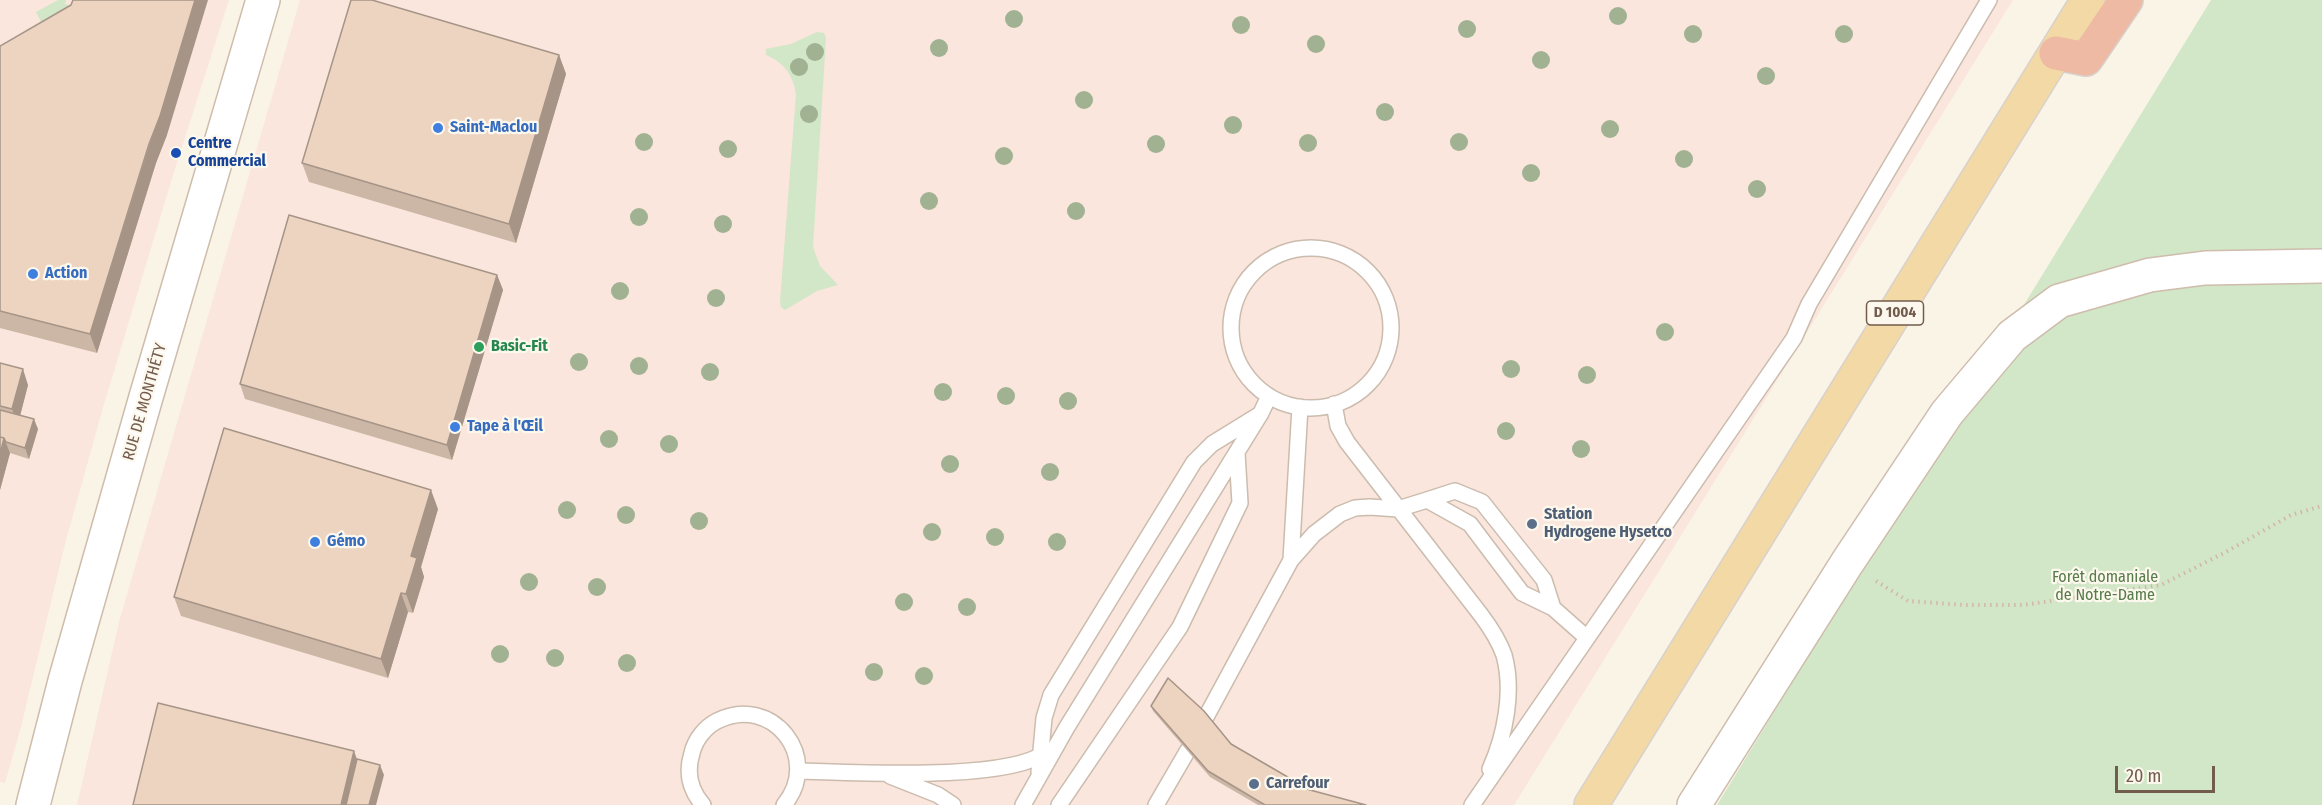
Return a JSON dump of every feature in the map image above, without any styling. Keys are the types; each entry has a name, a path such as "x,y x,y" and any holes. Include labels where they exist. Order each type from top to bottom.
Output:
{"highway":[{"path":"2056,53 2086,59 2126,0"}],"main road":[{"name":"D 1004","path":"1591,805 2088,0"}],"street":[{"name":"RUE DE MONTHÉTY","path":"33,805 65,681 146,397 263,0"},
{"path":"1694,805 1847,563 1947,412 2012,336 2059,301 2088,291 2161,274 2205,268 2322,266"}],"lane":[{"path":"1473,803 1794,338 1809,304 1989,0"},
{"path":"1319,248 1344,255 1371,275 1384,296 1390,320 1388,345 1379,369 1363,388 1334,404 1300,407 1269,396 1252,382 1237,359 1231,332 1234,304 1247,280 1267,261 1292,250 1319,248"},
{"path":"1023,805 1067,727 1237,453 1269,396"},
{"path":"1334,404 1342,434 1481,615 1503,655 1508,698 1503,728 1493,761 1473,803"},
{"path":"1291,560 1300,407"},
{"path":"1038,778 1044,718 1051,695 1194,462 1212,444 1261,413"},
{"path":"1059,805 1180,627 1240,503 1237,453"},
{"path":"1206,717 1291,560 1314,534 1348,510 1363,507 1398,509 1455,491 1482,502 1544,580 1553,608"},
{"path":"1427,500 1470,524 1522,594 1553,608 1587,638"},
{"path":"703,805 694,791 690,778 691,756 697,741 706,729 726,717 749,714 765,718 779,727 794,747 798,771 793,792 784,805"},
{"path":"798,771 881,773 987,770 1023,764 1040,757 1052,747 1067,727"},
{"path":"1156,805 1188,750"},
{"path":"881,773 938,795 954,805"}],"path":[{"path":"1847,563 1908,601 1965,605 2023,605 2161,585 2291,515 2322,506"}],"shaded area":[{"path":"0,0 229,0 102,411 65,544 21,727 5,783 0,782"},
{"path":"300,0 2013,0 1514,805 77,805 119,622"}],"green space":[{"path":"58,0 66,0 65,4 83,10 50,40 36,12"},
{"name":"Forêt domaniale de Notre-Dame","path":"2211,0 2322,0 2322,805 1717,805"},
{"path":"817,32 824,33 826,38 813,247 820,266 838,285 817,291 785,310 781,307 780,302 796,94 787,70 778,61 766,55 766,49 791,44"}],"building":[{"path":"73,0 195,0 90,334 0,311 0,46 71,5"},
{"name":"Saint-Maclou","path":"351,0 372,0 559,55 509,224 302,163"},
{"path":"289,215 497,275 447,445 240,384"},
{"path":"0,363 23,369 12,409 0,406"},
{"path":"0,410 34,419 25,448 6,442 0,437"},
{"name":"Gémo","path":"224,428 431,490 411,556 417,558 406,594 401,593 381,659 174,597"},
{"path":"0,437 4,438 0,454"},
{"path":"1168,678 1204,711 1231,744 1310,790 1366,805 1265,805 1208,771 1151,706"},
{"path":"158,703 354,751 341,805 133,805"},
{"path":"357,759 380,765 369,805 346,805"}],"place":[{"name":"Saint-Maclou","path":"438,128"},
{"name":"Centre Commercial","path":"176,153"},
{"name":"Action","path":"33,274"},
{"name":"Basic-Fit","path":"479,347"},
{"name":"Tape à l'Œil","path":"455,427"},
{"name":"Station Hydrogene Hysetco","path":"1532,524"},
{"name":"Gémo","path":"315,542"},
{"name":"Carrefour","path":"1254,784"}]}
